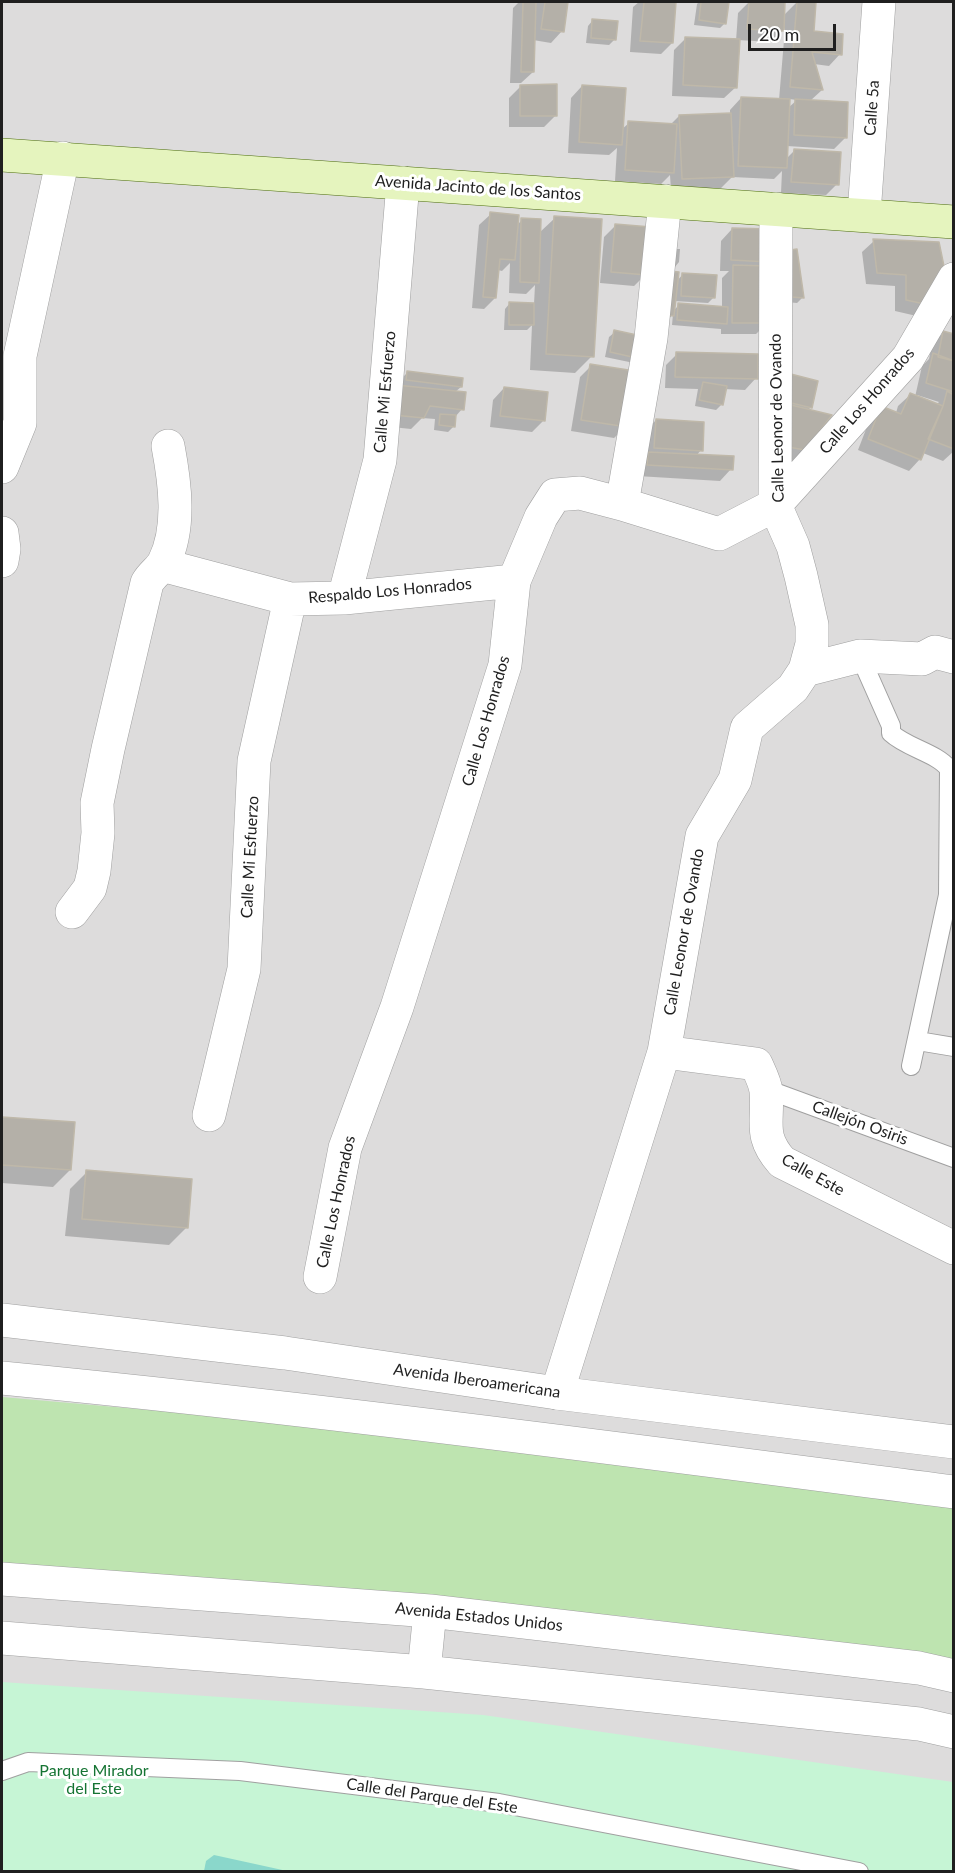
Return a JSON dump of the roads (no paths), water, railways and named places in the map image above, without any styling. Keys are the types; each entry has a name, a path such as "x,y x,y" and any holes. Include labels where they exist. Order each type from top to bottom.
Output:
{"main road":[{"name":"Avenida Jacinto de los Santos","path":"2,155 954,222"}],"street":[{"name":"Calle 5a","path":"864,214 879,2"},
{"path":"2,467 20,423 20,356 63,158"},
{"name":"Calle Mi Esfuerzo","path":"344,598 380,460 402,183"},
{"path":"622,504 651,338 665,201"},
{"name":"Calle Leonor de Ovando","path":"557,1393 664,1052 702,836 735,780 747,729 793,688 805,670 812,644 808,601 793,546 775,504 776,209"},
{"name":"Calle Los Honrados","path":"320,1277 345,1148 397,1007 505,665 514,580 541,517 555,495 580,493 719,534 775,504 908,358 954,279"},
{"path":"72,912 90,888 94,871 98,833 97,803 147,584 152,573 162,566 170,549 174,521 174,481 168,447"},
{"path":"2,533 4,549 2,561"},
{"name":"Respaldo Los Honrados","path":"162,566 290,599 344,598 514,580"},
{"name":"Calle Mi Esfuerzo","path":"209,1115 244,969 254,761 290,599"},
{"path":"805,670 860,656 922,659 941,656"},
{"name":"Calle Este","path":"664,1052 756,1064 766,1089 766,1137 771,1150 782,1161 954,1248"},
{"name":"Avenida Iberoamericana","path":"2,1320 285,1353 557,1393 954,1442"},
{"path":"2,1378 174,1394 408,1421 954,1492"},
{"name":"Avenida Estados Unidos","path":"2,1579 430,1611 907,1667 954,1676"},
{"path":"424,1672 430,1611"},
{"path":"2,1638 424,1672 907,1723 954,1732"}],"lane":[{"path":"860,656 891,726 891,733 899,741 943,763 949,769 948,895 911,1066"},
{"path":"918,1041 954,1047"},
{"name":"Callejón Osiris","path":"766,1089 954,1158"},
{"name":"Calle del Parque del Este","path":"2,1771 28,1762 240,1771 499,1803 859,1872"}],"park label":[{"name":"Parque Mirador del Este","path":"94,1780"}]}
